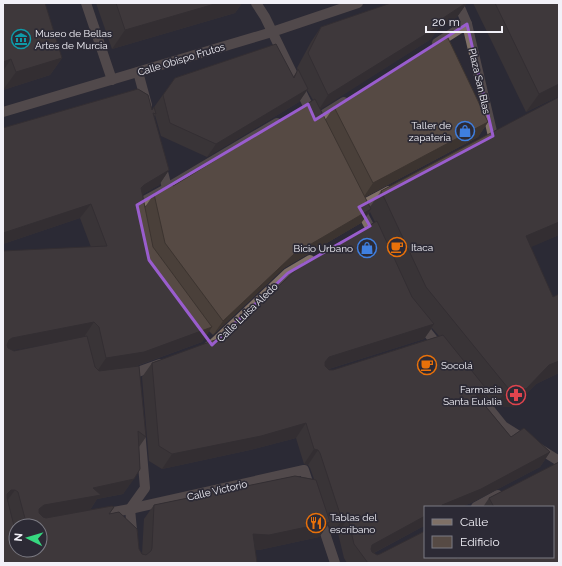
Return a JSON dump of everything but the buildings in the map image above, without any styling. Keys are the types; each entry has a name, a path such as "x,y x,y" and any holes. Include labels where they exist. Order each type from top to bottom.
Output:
{"street":[{"path":"86,3 112,80"},
{"path":"256,3 272,32 305,106 317,124 355,95"},
{"name":"Calle Obispo Frutos","path":"3,112 272,32 358,3"},
{"name":"Plaza San Blas","path":"458,3 467,24 492,136"},
{"path":"428,49 467,24"},
{"path":"138,72 150,118"},
{"path":"140,218 137,204 168,188 288,116"},
{"path":"160,157 168,188"},
{"path":"379,246 366,228 358,203 394,188"},
{"name":"Calle Luisa Aledo","path":"198,350 210,342 288,273 322,253"},
{"path":"412,314 432,344 445,354"},
{"path":"120,375 135,377 170,360"},
{"path":"469,384 503,426 557,464"},
{"path":"135,563 130,509 145,488 139,419"},
{"name":"Calle Victorio","path":"86,517 130,509 304,470 336,563"},
{"path":"478,506 510,489"}],"highlighted area":[{"path":"467,24 493,136 359,207 370,226 288,273 212,345 149,260 137,205 308,104 315,120"}],"place":[{"name":"Museo de Bellas Artes de Murcia","path":"21,39"},
{"name":"Taller de zapatería","path":"465,131"},
{"name":"Itaca","path":"397,247"},
{"name":"Bicio Urbano","path":"367,248"},
{"name":"Socolá","path":"427,365"},
{"name":"Farmacia Santa Eulalia","path":"516,395"},
{"name":"Tablas del escribano","path":"316,523"}]}
